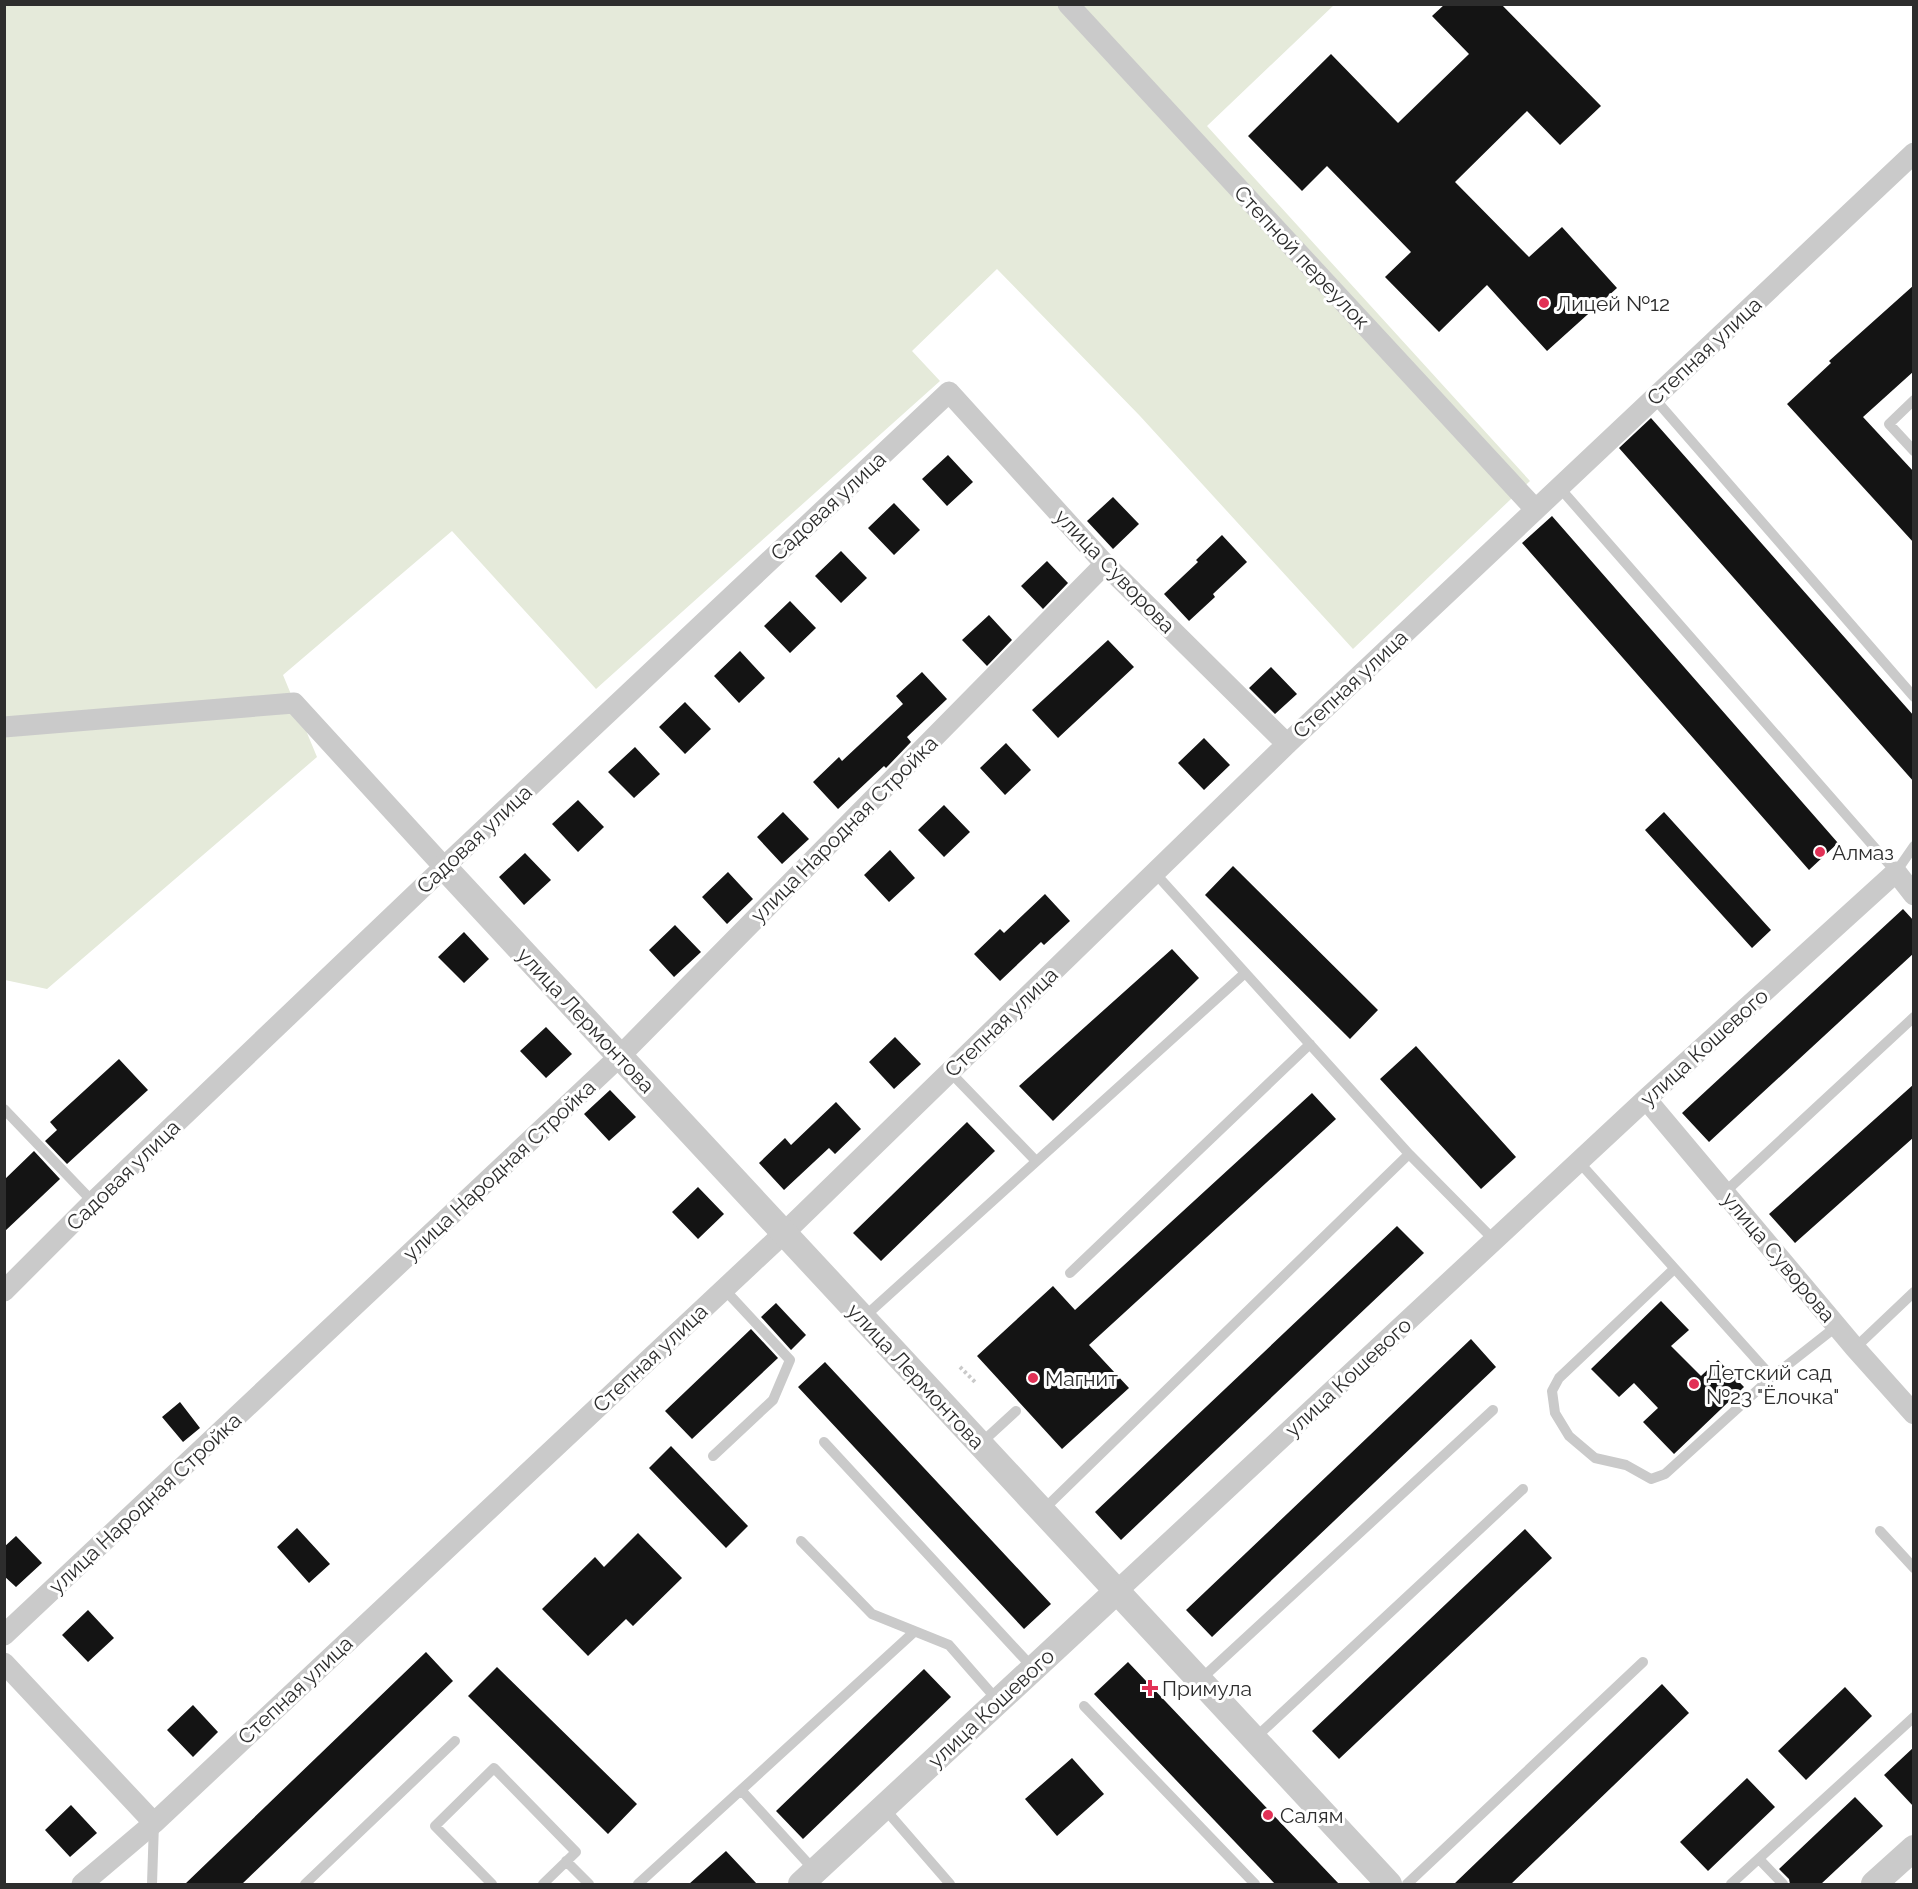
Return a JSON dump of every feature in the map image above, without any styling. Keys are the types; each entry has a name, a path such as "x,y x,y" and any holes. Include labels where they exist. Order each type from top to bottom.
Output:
{"street":[{"name":"Степной переулок","path":"1068,4 1536,509"},
{"name":"Степная улица","path":"82,1884 154,1823 784,1233 1287,744 1914,153"},
{"name":"улица Суворова","path":"950,392 1106,564 1287,744"},
{"name":"Садовая улица","path":"4,1291 93,1202 444,867 950,392"},
{"name":"улица Народная Стройка","path":"4,1635 620,1056 1106,564"},
{"path":"4,727 294,703 444,867"},
{"name":"улица Лермонтова","path":"444,867 1389,1884"},
{"path":"1896,872 1914,895"},
{"name":"улица Кошевого","path":"808,1878 1646,1099 1896,872"},
{"name":"улица Суворова","path":"1646,1099 1855,1348 1914,1414"},
{"path":"4,1663 154,1823"},
{"path":"1874,1884 1914,1848"}],"lane":[{"path":"1654,398 1914,697"},
{"path":"1914,400 1889,424 1914,451"},
{"path":"1559,487 1896,872 1914,846"},
{"path":"1155,873 1409,1154 1495,1241"},
{"path":"863,1318 1245,973"},
{"path":"1725,1192 1914,1017"},
{"path":"1070,1274 1310,1044"},
{"path":"950,1072 1036,1161"},
{"path":"4,1109 93,1202"},
{"path":"1042,1512 1409,1154"},
{"path":"1579,1162 1772,1377"},
{"path":"1674,1269 1559,1378 1552,1391 1555,1413 1569,1436 1595,1458 1626,1465 1651,1479 1665,1474 1772,1377 1837,1326"},
{"path":"713,1456 773,1400 790,1360 724,1289"},
{"path":"1855,1348 1914,1292"},
{"path":"1199,1681 1493,1410"},
{"path":"979,1444 1016,1411"},
{"path":"824,1442 1034,1668"},
{"path":"1254,1739 1523,1489"},
{"path":"1880,1531 1914,1568"},
{"path":"801,1541 872,1614 949,1645 999,1701"},
{"path":"638,1884 915,1632"},
{"path":"1407,1884 1643,1662"},
{"path":"1084,1706 1255,1884"},
{"path":"1731,1884 1914,1717"},
{"path":"305,1884 455,1741"},
{"path":"492,1884 435,1826 494,1768 576,1852 543,1884"},
{"path":"741,1790 808,1878"},
{"path":"883,1808 950,1884"},
{"path":"152,1884 154,1823"},
{"path":"1759,1859 1783,1884"},
{"path":"566,1861 589,1884"}],"path":[{"path":"960,1367 976,1383"}],"green space":[{"path":"4,5 1334,5 1207,126 1530,481 1353,649 1140,416 997,269 912,351 940,381 596,689 452,531 283,675 317,757 47,989 5,980"}],"building":[{"path":"1445,4 1501,4 1601,106 1560,145 1527,111 1455,182 1529,257 1562,227 1617,288 1547,351 1487,285 1439,332 1385,277 1411,252 1327,166 1302,191 1248,136 1331,54 1398,123 1469,54 1432,16"},
{"path":"1914,285 1914,371 1863,417 1914,472 1914,543 1787,404 1831,363 1829,361"},
{"path":"1651,418 1914,716 1914,782 1619,448"},
{"path":"948,455 973,482 947,506 922,479"},
{"path":"1113,497 1139,524 1113,549 1087,521"},
{"path":"894,503 920,530 894,555 868,528"},
{"path":"1552,516 1838,843 1809,870 1522,543"},
{"path":"1222,535 1247,562 1213,594 1215,597 1189,621 1164,594 1198,562 1196,560"},
{"path":"841,551 867,578 841,603 815,576"},
{"path":"1047,561 1068,583 1043,609 1021,586"},
{"path":"790,601 816,628 790,653 764,626"},
{"path":"989,615 1012,640 987,666 962,640"},
{"path":"1108,640 1134,667 1058,738 1032,710"},
{"path":"740,651 765,678 739,703 714,676"},
{"path":"1271,667 1297,694 1275,714 1249,688"},
{"path":"922,672 947,699 907,737 911,742 886,768 884,766 838,809 813,782 839,757 842,761 903,704 896,696"},
{"path":"685,702 711,729 685,754 659,727"},
{"path":"1204,738 1230,765 1204,790 1178,763"},
{"path":"1006,743 1031,770 1005,795 980,768"},
{"path":"635,747 660,774 634,798 608,772"},
{"path":"578,800 604,827 578,852 552,824"},
{"path":"944,805 970,832 944,857 918,830"},
{"path":"783,812 809,839 782,864 757,837"},
{"path":"1664,812 1771,930 1752,948 1645,830"},
{"path":"890,850 915,878 889,902 864,875"},
{"path":"525,853 551,880 524,905 499,877"},
{"path":"1233,866 1378,1010 1350,1039 1205,895"},
{"path":"728,872 753,899 727,924 702,897"},
{"path":"1045,894 1070,921 1044,945 1041,942 1000,981 974,954 1000,929 1004,933"},
{"path":"1903,909 1914,921 1914,953 1709,1142 1682,1113"},
{"path":"675,925 701,952 674,977 649,950"},
{"path":"464,932 489,959 464,983 438,957"},
{"path":"1172,949 1199,978 1053,1121 1019,1086"},
{"path":"546,1027 572,1054 546,1078 520,1051"},
{"path":"895,1037 921,1064 894,1089 869,1062"},
{"path":"1416,1046 1516,1157 1481,1189 1380,1079"},
{"path":"119,1059 148,1090 67,1164 45,1141 57,1130 50,1122"},
{"path":"1914,1084 1914,1137 1795,1243 1769,1214"},
{"path":"610,1090 636,1117 609,1141 584,1114"},
{"path":"1312,1093 1336,1119 1089,1345 1129,1388 1062,1449 977,1356 1053,1286 1075,1310"},
{"path":"836,1102 861,1129 835,1154 829,1148 784,1190 759,1163 785,1138 791,1145"},
{"path":"967,1122 995,1151 881,1261 853,1233"},
{"path":"34,1151 60,1179 4,1232 4,1180"},
{"path":"698,1187 724,1214 698,1239 672,1212"},
{"path":"1397,1226 1424,1253 1121,1540 1095,1512"},
{"path":"1661,1301 1689,1330 1671,1346 1701,1376 1718,1360 1744,1387 1674,1454 1643,1422 1658,1408 1634,1383 1619,1397 1591,1369"},
{"path":"776,1303 806,1335 791,1350 761,1317"},
{"path":"751,1329 778,1358 692,1439 665,1411"},
{"path":"1471,1339 1496,1367 1212,1637 1186,1610"},
{"path":"825,1362 1051,1604 1024,1629 798,1387"},
{"path":"180,1402 200,1428 183,1442 162,1417"},
{"path":"671,1446 748,1526 726,1548 649,1468"},
{"path":"297,1528 330,1564 309,1583 277,1547"},
{"path":"1525,1529 1552,1558 1339,1759 1312,1731"},
{"path":"638,1533 682,1578 633,1626 626,1619 588,1656 542,1609 595,1557 604,1567"},
{"path":"16,1536 42,1563 16,1587 4,1576 4,1547"},
{"path":"88,1610 114,1638 88,1662 62,1635"},
{"path":"426,1652 453,1681 242,1884 185,1884"},
{"path":"1128,1662 1339,1884 1275,1884 1094,1694"},
{"path":"497,1667 637,1804 608,1834 468,1696"},
{"path":"924,1669 951,1697 803,1839 776,1811"},
{"path":"1662,1684 1689,1713 1511,1884 1454,1884"},
{"path":"1845,1687 1872,1716 1806,1780 1778,1751"},
{"path":"193,1705 218,1732 193,1757 167,1730"},
{"path":"1914,1747 1914,1807 1884,1775"},
{"path":"1072,1758 1104,1794 1057,1836 1025,1799"},
{"path":"1747,1778 1775,1807 1708,1871 1680,1842"},
{"path":"1855,1797 1883,1826 1821,1884 1790,1884 1789,1879 1779,1869"},
{"path":"71,1805 97,1833 70,1857 45,1830"},
{"path":"726,1851 757,1884 689,1884"}],"place":[{"name":"Лицей №12","path":"1544,303"},
{"name":"Алмаз","path":"1820,852"},
{"name":"Магнит","path":"1033,1378"},
{"name":"Детский сад №23 \"Ёлочка\"","path":"1694,1384"},
{"name":"Примула","path":"1150,1688"},
{"name":"Салям","path":"1268,1815"}]}
